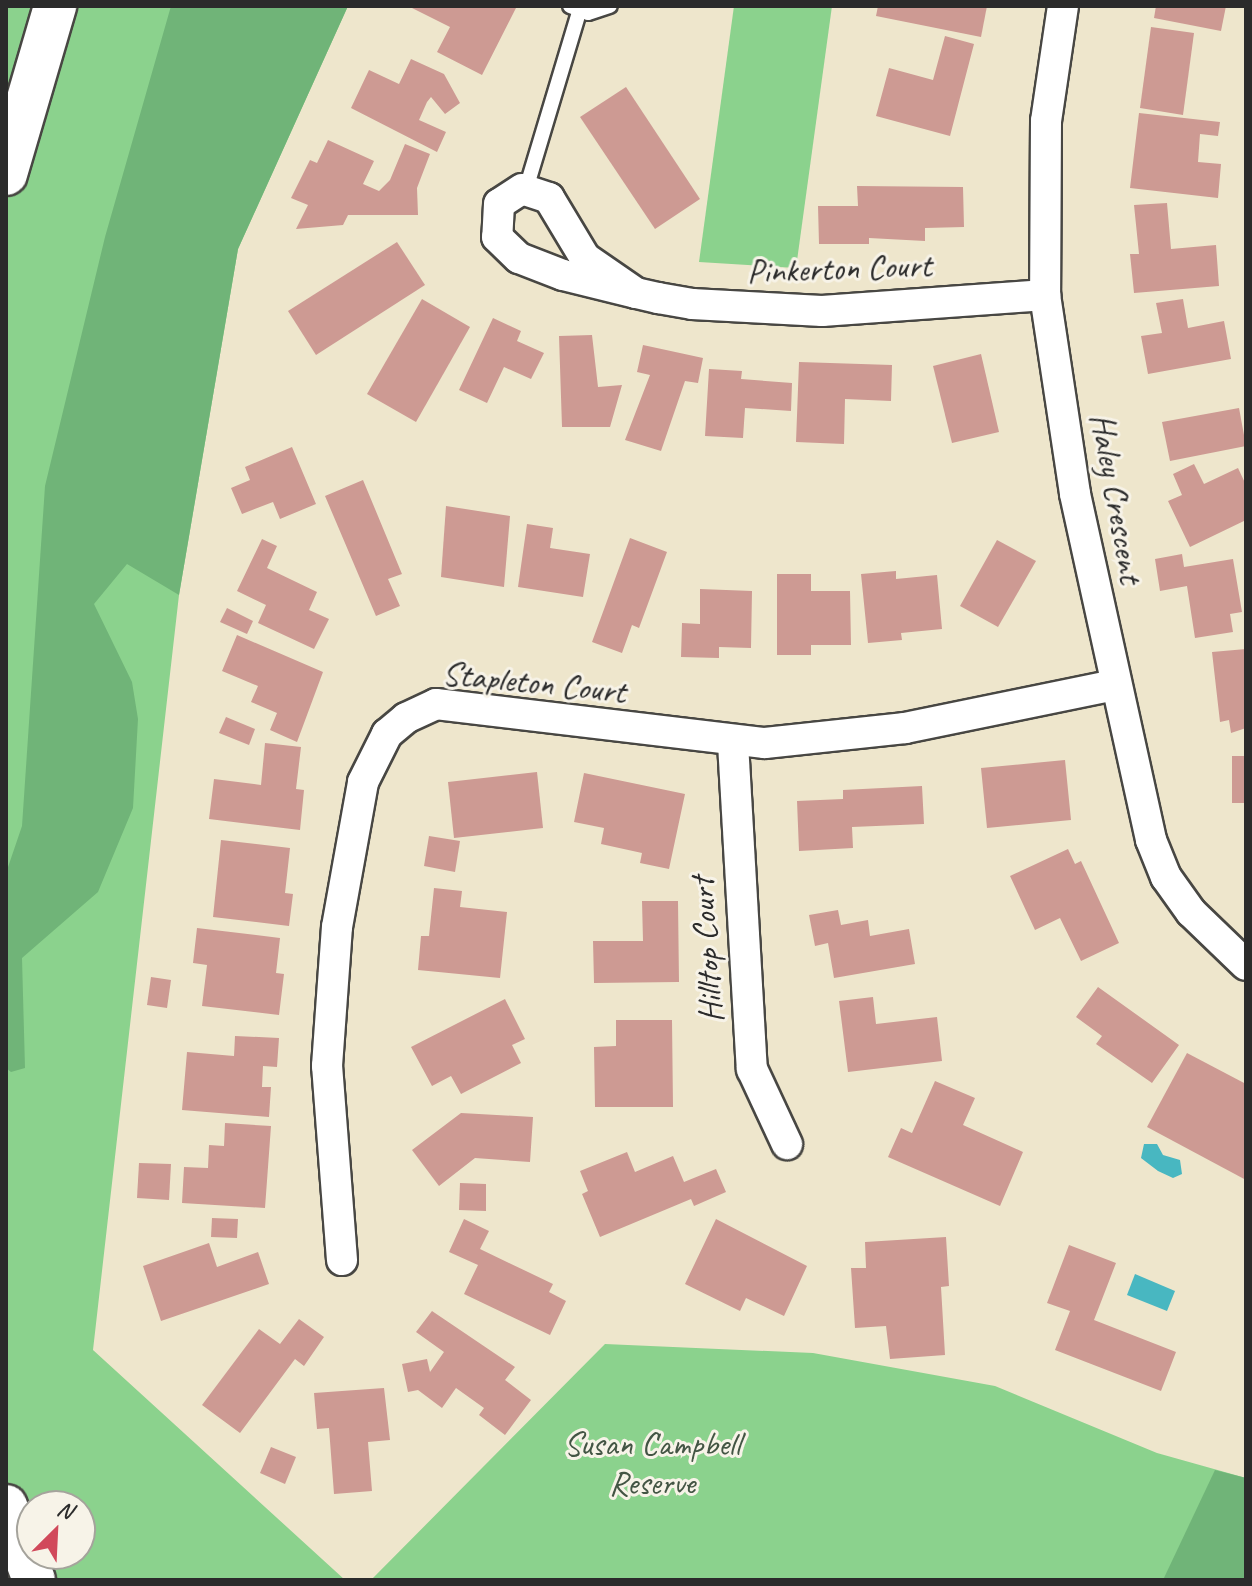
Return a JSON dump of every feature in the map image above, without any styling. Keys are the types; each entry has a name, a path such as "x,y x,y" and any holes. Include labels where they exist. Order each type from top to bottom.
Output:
{"main road":[{"path":"6,174 55,6"},
{"path":"6,1506 34,1580"}],"street":[{"name":"Haley Crescent","path":"1063,6 1046,121 1045,295 1075,494 1151,840 1166,877 1191,912 1246,965"},
{"name":"Pinkerton Court","path":"636,293 591,264 554,202 526,189 505,197 495,215 497,237 510,253 563,275 636,293 718,308 785,311 1045,295"},
{"name":"Stapleton Court","path":"342,1260 327,1066 337,927 363,782 387,734 406,718 436,704 733,743 844,738 1115,685"},
{"name":"Hilltop Court","path":"733,743 752,1069 787,1144"}],"lane":[{"path":"526,189 574,9 610,6"}],"green space":[{"path":"6,6 348,6 238,249 179,595 93,1350 345,1580 6,1580"},
{"path":"171,6 348,6 238,249 179,595 127,564 94,604 132,682 138,719 133,808 98,892 22,958 25,1068 11,1072 6,1068 6,873 22,826 45,486 105,237"},
{"path":"734,6 832,6 796,268 699,262"},
{"name":"Susan Campbell Reserve","path":"605,1344 813,1353 995,1386 1157,1453 1246,1478 1246,1580 371,1580"},
{"path":"1215,1470 1246,1478 1246,1580 1163,1580"}],"water":[{"path":"1144,1144 1157,1144 1163,1155 1180,1160 1182,1174 1173,1178 1141,1158"},
{"path":"1135,1274 1175,1291 1167,1311 1127,1295"}],"building":[{"path":"408,6 517,6 482,75 437,52 450,27"},
{"path":"878,6 987,6 981,37 876,16"},
{"path":"1156,6 1226,6 1221,31 1154,18"},
{"path":"1151,27 1194,33 1183,115 1140,108"},
{"path":"945,36 974,44 950,136 876,116 889,68 933,80"},
{"path":"411,59 444,74 460,103 445,114 431,97 427,102 419,120 446,132 437,152 351,108 369,70 399,84"},
{"path":"626,87 700,199 655,229 580,117"},
{"path":"1139,113 1220,122 1218,136 1200,134 1198,162 1221,164 1218,198 1130,188"},
{"path":"328,140 374,161 363,184 379,191 390,180 405,144 430,154 417,188 418,215 348,215 343,225 296,229 308,205 291,198 310,160 317,163"},
{"path":"857,186 963,187 964,227 925,228 925,241 869,238 869,244 819,244 818,206 858,206"},
{"path":"1167,203 1171,249 1216,245 1219,286 1134,293 1130,254 1139,254 1134,205"},
{"path":"397,242 425,285 316,355 288,311"},
{"path":"422,299 470,327 416,422 367,394"},
{"path":"1183,299 1188,328 1224,321 1231,359 1148,374 1141,336 1162,333 1156,303"},
{"path":"493,318 521,331 517,341 544,353 531,379 504,367 487,403 459,390"},
{"path":"592,335 598,387 622,385 610,427 562,427 559,336"},
{"path":"643,345 703,358 698,383 685,381 661,451 625,440 650,375 637,372"},
{"path":"981,354 999,432 952,443 933,366"},
{"path":"799,362 892,365 891,401 845,399 844,444 796,442"},
{"path":"709,369 742,371 741,379 792,383 791,411 745,408 743,438 705,436"},
{"path":"1239,408 1246,446 1170,461 1162,422"},
{"path":"292,447 316,504 280,519 273,502 242,514 231,488 250,480 245,467"},
{"path":"1194,464 1204,484 1238,468 1246,485 1246,520 1190,547 1168,501 1182,495 1173,474"},
{"path":"363,480 402,574 388,579 400,606 376,616 325,496"},
{"path":"446,506 510,516 504,587 441,577"},
{"path":"527,524 553,528 550,548 590,554 583,597 518,587"},
{"path":"630,538 667,552 639,628 632,625 622,653 592,642"},
{"path":"262,539 277,546 267,568 317,592 309,610 329,619 314,649 258,623 266,605 237,591"},
{"path":"997,540 1036,561 998,627 960,606"},
{"path":"1182,554 1184,567 1233,559 1242,612 1230,614 1233,632 1195,638 1187,586 1160,591 1155,559"},
{"path":"896,571 896,579 937,575 942,629 901,633 902,640 868,643 861,574"},
{"path":"777,574 811,574 811,591 850,591 851,645 811,645 811,655 777,655"},
{"path":"700,589 752,591 751,648 719,647 719,658 681,657 682,623 700,624"},
{"path":"227,608 253,621 247,634 220,622"},
{"path":"237,635 323,672 297,742 270,730 277,713 251,702 258,686 222,671"},
{"path":"1246,649 1246,728 1231,733 1229,720 1220,722 1212,652"},
{"path":"226,717 255,729 249,745 219,733"},
{"path":"265,743 301,747 296,789 304,790 300,830 209,819 214,779 261,785"},
{"path":"1232,756 1246,756 1246,803 1232,803"},
{"path":"1065,760 1071,820 987,828 981,768"},
{"path":"537,772 543,828 454,838 448,782"},
{"path":"584,773 685,794 669,869 640,863 642,853 601,844 604,828 574,822"},
{"path":"922,786 924,824 852,827 853,848 799,851 797,801 843,799 843,790"},
{"path":"429,836 460,841 455,872 424,866"},
{"path":"221,840 290,848 285,893 293,894 289,926 213,917"},
{"path":"1068,849 1075,864 1081,861 1119,943 1081,961 1060,918 1035,930 1010,876"},
{"path":"434,888 462,891 460,907 507,912 500,978 418,970 421,936 429,936"},
{"path":"642,901 678,901 679,982 594,983 593,941 643,941"},
{"path":"838,910 841,925 868,920 870,936 909,929 915,964 834,978 828,943 815,946 809,915"},
{"path":"197,928 280,938 276,973 284,974 279,1015 202,1006 207,965 193,963"},
{"path":"151,977 171,980 167,1008 147,1005"},
{"path":"1098,987 1179,1045 1152,1083 1096,1044 1102,1036 1076,1017"},
{"path":"873,997 876,1024 937,1017 942,1061 848,1072 839,1001"},
{"path":"505,999 525,1039 512,1045 521,1063 461,1094 451,1076 432,1086 411,1047"},
{"path":"616,1020 672,1020 673,1107 595,1107 594,1047 616,1046"},
{"path":"235,1036 279,1038 277,1067 263,1066 262,1087 271,1087 269,1117 182,1110 187,1052 234,1056"},
{"path":"1187,1053 1246,1084 1246,1180 1147,1127"},
{"path":"935,1081 975,1098 963,1125 1023,1152 1000,1206 888,1157 901,1128 912,1133"},
{"path":"461,1113 533,1117 530,1162 475,1158 439,1186 412,1150"},
{"path":"225,1123 271,1126 265,1208 182,1203 184,1167 208,1168 209,1145 224,1146"},
{"path":"627,1152 635,1172 673,1156 684,1182 716,1169 726,1192 694,1206 691,1199 600,1237 582,1194 588,1191 580,1171"},
{"path":"139,1163 171,1164 169,1200 137,1198"},
{"path":"460,1183 486,1184 486,1211 459,1210"},
{"path":"212,1218 238,1219 237,1238 211,1237"},
{"path":"464,1219 489,1231 480,1249 553,1284 549,1292 566,1301 550,1335 464,1294 478,1265 449,1252"},
{"path":"716,1219 807,1266 784,1316 746,1298 740,1311 685,1284"},
{"path":"946,1237 949,1286 941,1287 945,1355 890,1359 886,1326 855,1328 851,1268 866,1268 865,1242"},
{"path":"209,1243 217,1267 258,1252 269,1284 161,1321 143,1266"},
{"path":"1069,1245 1116,1263 1094,1320 1176,1352 1161,1391 1055,1350 1070,1311 1047,1303"},
{"path":"432,1311 515,1367 505,1380 531,1400 505,1435 479,1415 484,1408 456,1388 442,1408 418,1390 408,1392 402,1364 427,1359 430,1372 444,1352 416,1332"},
{"path":"299,1319 324,1337 304,1366 295,1359 240,1433 202,1405 259,1329 280,1344"},
{"path":"384,1388 390,1440 368,1442 372,1491 334,1494 329,1428 317,1429 314,1393"},
{"path":"271,1447 296,1457 285,1484 260,1473"}]}
